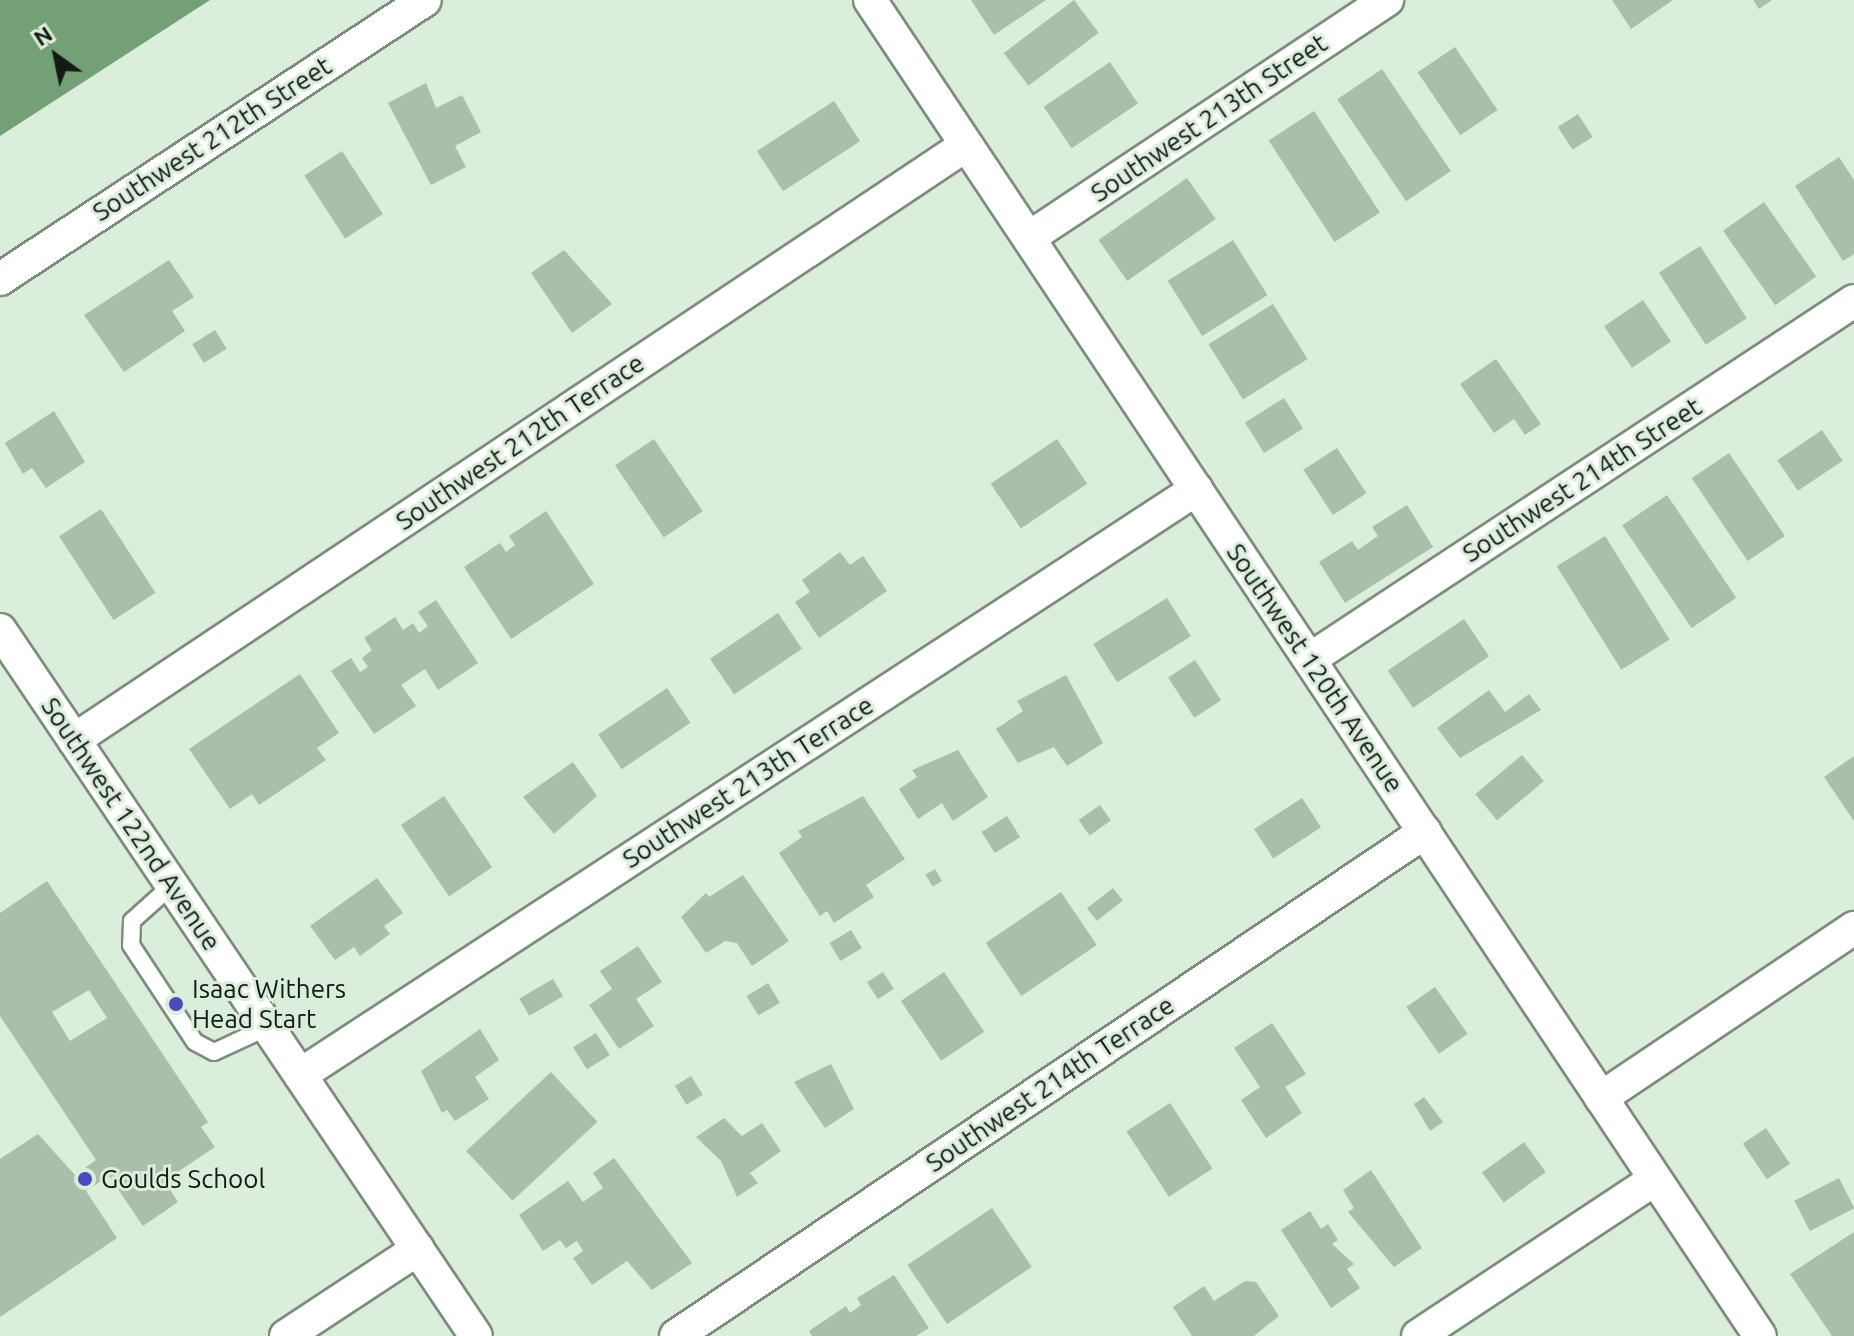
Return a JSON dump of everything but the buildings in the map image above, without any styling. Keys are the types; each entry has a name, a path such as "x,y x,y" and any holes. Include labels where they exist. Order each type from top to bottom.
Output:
{"street":[{"name":"Southwest 212th Street","path":"0,279 425,0"},
{"name":"Southwest 120th Avenue","path":"870,0 1760,1336"},
{"name":"Southwest 213th Street","path":"1030,237 1387,0"},
{"name":"Southwest 212th Terrace","path":"74,740 966,145"},
{"name":"Southwest 214th Street","path":"1310,659 1854,301"},
{"name":"Southwest 213th Terrace","path":"300,1075 1197,489"},
{"name":"Southwest 122nd Avenue","path":"0,630 476,1336"},
{"name":"Southwest 214th Terrace","path":"676,1336 1425,832"},
{"path":"1601,1098 1854,928"},
{"path":"1418,1336 1654,1180"},
{"path":"286,1336 418,1249"}],"lane":[{"path":"172,885 132,921 131,945 195,1042 214,1052 268,1027"}],"shaded area":[{"path":"0,0 210,0 0,136"}],"place":[{"name":"Isaac Withers Head Start","path":"176,1004"},
{"name":"Goulds School","path":"85,1179"}]}
